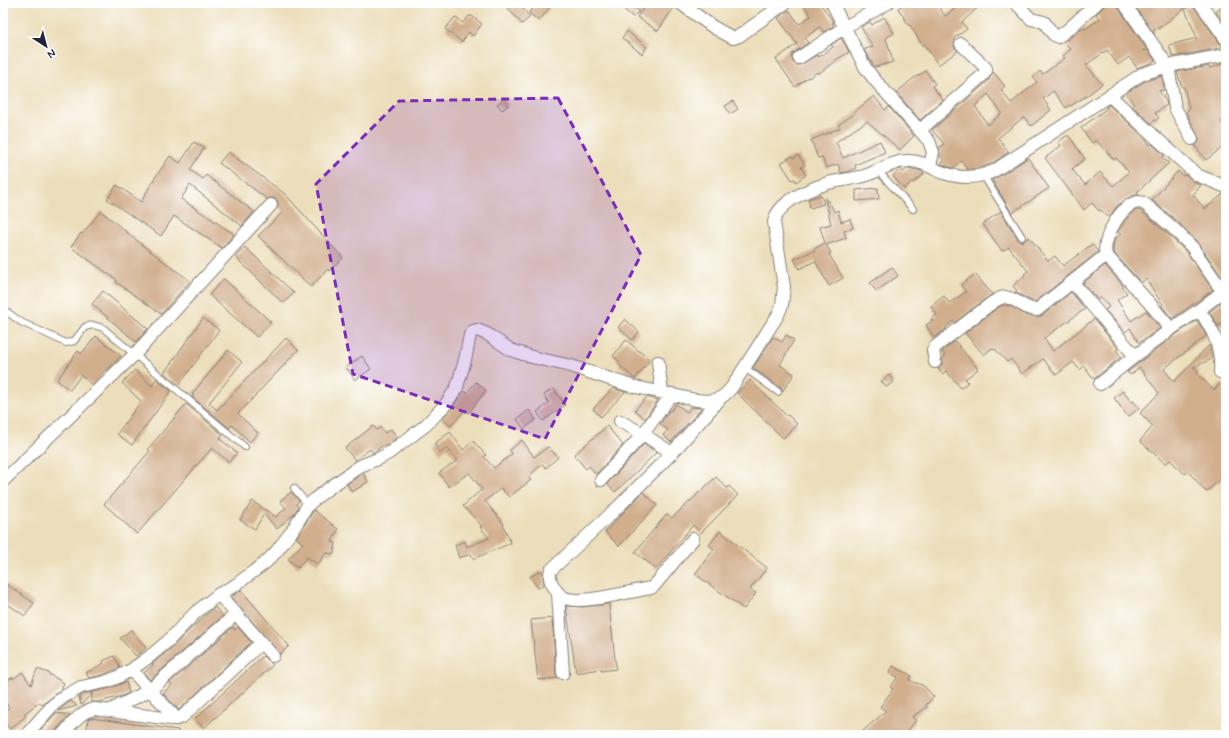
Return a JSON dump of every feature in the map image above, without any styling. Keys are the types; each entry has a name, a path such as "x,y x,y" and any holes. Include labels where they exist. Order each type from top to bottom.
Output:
{"street":[{"path":"680,3 713,27 733,38 740,36 785,3"},
{"path":"832,3 865,67 929,141 933,152 930,166"},
{"path":"799,58 845,27 888,3"},
{"path":"1016,3 1031,19 1044,22 1053,34 1058,37 1097,3"},
{"path":"1124,3 1168,66 1175,108 1192,139"},
{"path":"1200,3 1226,39"},
{"path":"920,130 986,71 986,68 961,44"},
{"path":"693,539 654,586 650,588 589,600 565,598 553,587 550,580 551,570 615,510 672,453 719,400 726,395 745,368 778,315 784,293 774,222 775,217 781,209 796,196 811,189 829,183 865,176 905,161 914,161 930,166 946,174 966,178 983,176 994,171 1142,74 1168,66 1226,55"},
{"path":"1110,96 1197,175 1226,187"},
{"path":"1100,384 1171,329 1224,291 1192,247 1173,228 1142,202 1134,203 1127,208 1113,223 1104,249 1106,255 1171,329"},
{"path":"3,481 136,354 272,205"},
{"path":"935,362 934,348 993,302 1006,297 1032,310 1038,310 1106,255"},
{"path":"1073,283 1135,356"},
{"path":"1199,310 1214,333 1221,362 1220,372"},
{"path":"26,735 54,705 69,694 81,687 116,678 131,670 149,657 168,641 195,613 219,594 265,563 276,552 292,531 308,505 321,494 360,466 380,458 400,445 436,416 452,397 457,387 465,360 470,335 473,331 477,330 486,334 511,350 532,357 571,366 631,386 707,401 719,400"},
{"path":"601,480 643,434 667,393 658,362"},
{"path":"620,421 672,453"},
{"path":"558,593 563,674"},
{"path":"224,600 273,656"},
{"path":"109,711 150,690 236,614"},
{"path":"62,735 80,716 88,710 95,709 171,720 182,717 262,643"},
{"path":"131,670 177,719"}],"lane":[{"path":"878,171 913,209"},
{"path":"983,176 1022,237"},
{"path":"3,309 21,322 66,344 74,340 85,327 93,325 103,328 136,354 245,447"},
{"path":"745,368 778,392"},
{"path":"294,488 308,505"}],"highlighted area":[{"path":"558,98 641,255 545,439 353,374 316,184 399,101"}],"building":[{"path":"503,3 518,3 530,17 522,24"},
{"path":"536,3 546,3 551,6 539,21 529,13"},
{"path":"616,3 630,3 639,11 633,17"},
{"path":"647,3 666,3 673,8 658,31 637,17"},
{"path":"811,3 820,3 834,23 832,23 834,26 824,32 820,27 805,38 808,43 792,54 793,62 796,65 800,65 817,55 819,57 833,47 831,45 841,38 849,52 834,61 818,74 817,72 809,78 808,77 795,87 776,59 797,44 778,18 789,10 799,24 811,16 805,7"},
{"path":"906,3 936,3 945,16 963,3 983,3 962,22 967,29 954,38 954,46 958,51 938,65 924,44 922,45 898,8"},
{"path":"1107,3 1117,3 1118,7 1146,48 1142,51 1148,50 1155,60 1137,68 1129,57 1118,65 1107,50 1086,65 1102,84 1088,95 1066,108 1053,91 1043,99 1051,110 1031,126 1024,117 998,138 1009,152 991,164 979,168 967,169 961,161 953,168 941,164 944,161 940,156 939,148 944,144 932,130 988,81 993,72 1005,86 1001,90 1011,103 1037,82 1033,77 1040,71 1043,74 1065,58 1063,56 1071,49 1066,44 1069,41 1067,40 1079,30 1080,31 1083,28 1085,29 1100,19 1096,14","holes":["988,94 1002,113 988,125 975,106"]},
{"path":"1133,3 1180,3 1184,9 1159,28 1154,29 1154,34"},
{"path":"1226,4 1226,19 1223,21 1216,12"},
{"path":"1193,5 1220,43 1224,46 1173,57 1169,45 1197,38 1185,9"},
{"path":"469,16 472,16 482,24 473,36 469,32 462,42 445,29 455,17 463,23"},
{"path":"884,17 894,33 886,38 893,62 875,67 865,52 865,49 873,47 861,27 870,22 872,25"},
{"path":"627,31 647,47 642,54 622,38"},
{"path":"1226,63 1226,119 1221,122 1226,128 1226,145 1206,160 1195,146 1199,139 1186,112 1189,109 1184,87 1182,87 1177,72 1209,66 1210,68"},
{"path":"926,71 935,84 932,86 943,100 920,120 897,92 914,78"},
{"path":"1162,76 1164,90 1159,91 1167,105 1155,113 1159,118 1151,123 1132,106 1134,105 1126,93 1145,81"},
{"path":"874,96 885,110 889,107 914,136 900,150 867,121 836,142 843,158 880,141 885,152 855,165 856,168 847,172 841,173 838,164 826,168 822,157 818,158 811,140 840,128 838,125 854,114 853,113"},
{"path":"504,99 509,105 502,110 497,104"},
{"path":"733,101 738,109 730,114 725,106"},
{"path":"1109,105 1143,136 1150,145 1152,144 1164,155 1162,158 1169,163 1137,192 1139,195 1126,199 1117,206 1109,218 1101,210 1099,211 1092,203 1084,210 1045,158 1061,146 1058,142 1066,136 1069,136 1085,159 1072,169 1085,185 1100,172 1113,186 1129,172 1116,158 1114,160 1096,140 1092,143 1081,128"},
{"path":"194,142 204,148 190,170 203,179 206,175 254,212 242,226 190,185 181,199 234,234 222,248 174,216 161,236 107,199 117,185 141,202 154,179 170,156 180,163"},
{"path":"228,152 285,194 343,258 329,271 328,269 311,287 258,236 284,211 278,206 276,199 267,199 219,163"},
{"path":"798,155 805,165 801,167 806,175 796,182 795,179 792,180 781,163 792,156 794,158"},
{"path":"1028,158 1049,188 1012,213 992,180"},
{"path":"908,168 921,171 924,174 904,189 893,176 900,169 903,172"},
{"path":"1178,171 1201,185 1193,195 1205,209 1223,194 1226,194 1226,282 1197,242 1178,222 1152,200"},
{"path":"878,188 879,199 856,201 856,190"},
{"path":"821,195 824,204 810,208 808,199"},
{"path":"825,198 835,212 838,210 841,222 850,219 853,228 844,231 846,238 826,245 831,253 829,254 843,278 829,286 815,261 799,269 794,259 815,250 814,249 825,243 820,227 831,224"},
{"path":"1138,210 1168,234 1186,252 1213,290 1172,319 1162,306 1163,305 1146,279 1141,283 1113,252 1114,241 1121,234 1118,232 1129,216 1134,211"},
{"path":"101,211 141,244 190,281 161,314 116,282 117,280 71,247 81,233 82,234"},
{"path":"1001,211 1018,240 1023,242 1029,237 1048,261 1055,256 1063,266 1092,244 1098,252 1035,302 1031,301 1015,292 1017,291 1013,286 1028,271 1009,247 1002,251 983,224"},
{"path":"245,247 294,293 283,303 235,257"},
{"path":"1105,265 1127,293 1117,300 1131,321 1146,311 1160,328 1139,343 1130,328 1125,332 1105,310 1109,307 1101,297 1098,300 1083,283"},
{"path":"892,267 898,276 876,291 870,283"},
{"path":"975,274 992,294 955,322 953,321 945,328 946,329 934,338 926,325 933,321 931,319 937,315 931,306 944,296 949,303 966,292 961,285"},
{"path":"224,279 271,322 257,337 209,295"},
{"path":"103,291 148,329 136,342 92,304"},
{"path":"1071,292 1085,309 1044,338 1053,351 1094,319 1118,348 1116,350 1121,357 1094,379 1084,366 1080,370 1073,362 1056,375 1043,359 1022,374 1011,359 1007,362 995,349 994,350 992,348 984,355 965,333 1003,305 1010,306 1026,315 1037,317 1042,316"},
{"path":"1226,299 1226,332 1221,324 1218,326 1209,312"},
{"path":"203,318 219,330 179,385 164,373"},
{"path":"625,319 639,332 632,340 618,327"},
{"path":"1197,320 1206,336 1164,369 1174,382 1209,345 1212,359 1193,367 1199,372 1197,374 1214,390 1221,383 1226,388 1226,475 1206,492 1188,471 1185,474 1170,460 1166,464 1140,441 1153,426 1140,413 1159,393 1139,367 1131,375 1127,372"},
{"path":"786,335 794,340 780,365 794,374 782,392 781,388 753,368 773,337 782,342"},
{"path":"96,336 121,356 107,370 106,369 92,385 81,375 70,390 57,380 78,351 81,354"},
{"path":"286,338 298,350 238,414 258,433 250,442 232,425 229,428 192,397 194,395 192,394 228,350 242,362 209,403 217,410"},
{"path":"626,340 650,360 635,379 618,364 620,362 613,356"},
{"path":"955,341 978,369 965,379 968,382 961,388 946,371 942,374 938,368 942,364 942,359 945,356 942,351"},
{"path":"362,356 371,369 355,380 346,367"},
{"path":"135,370 152,386 156,379 171,391 132,445 117,434 141,401 122,383"},
{"path":"889,375 894,382 886,387 881,381"},
{"path":"750,380 797,424 783,438 737,393"},
{"path":"476,382 486,390 469,413 465,410 451,426 442,419 464,391 467,393"},
{"path":"553,388 565,405 543,421 537,412 549,403 544,395"},
{"path":"613,388 625,392 601,417 593,409"},
{"path":"1123,391 1131,402 1133,401 1139,408 1128,417 1114,398"},
{"path":"647,397 658,400 645,419 635,410"},
{"path":"186,404 223,435 220,439 237,453 229,462 212,448 137,534 104,504 150,451 148,449"},
{"path":"676,404 687,412 691,407 702,408 671,442 663,435 668,430 660,424"},
{"path":"529,410 536,420 524,429 517,419"},
{"path":"373,426 377,430 380,427 385,433 391,429 397,437 386,446 385,444 373,453 370,449 355,460 345,448"},
{"path":"607,426 623,445 596,474 589,466 586,469 574,455"},
{"path":"450,432 463,450 473,441 486,455 484,457 494,468 512,454 510,450 522,440 534,457 548,447 558,457 546,468 542,464 528,477 531,480 509,497 501,488 485,501 504,524 503,525 511,543 473,559 471,554 459,558 455,545 465,541 467,547 489,538 480,527 482,526 463,506 482,489 469,473 449,487 439,473 458,460 447,448 440,453 434,444"},
{"path":"644,444 657,452 615,492 607,484"},
{"path":"363,473 368,482 352,492 347,484"},
{"path":"716,477 727,488 729,486 738,495 701,533 693,525 656,569 635,552 666,515 669,515 672,518"},
{"path":"291,492 299,501 296,504 298,507 294,514 277,529 264,514 255,529 240,520 252,501 276,517 286,508 280,501"},
{"path":"643,492 657,505 619,546 605,532"},
{"path":"314,510 338,529 332,542 336,543 334,554 326,553 318,564 307,557 298,568 288,559 303,543 296,538"},
{"path":"720,531 767,568 750,589 756,593 744,609 695,574 714,549 709,545"},
{"path":"542,570 544,584 538,588 530,577"},
{"path":"3,582 34,603 25,616 3,601"},
{"path":"241,590 289,646 280,654 231,597"},
{"path":"609,604 616,669 601,671 601,669 576,673 566,606 583,607"},
{"path":"215,607 223,616 150,680 144,673 153,665 152,664 173,647 189,630"},
{"path":"552,618 557,678 538,680 531,620"},
{"path":"233,627 235,630 238,627 251,642 179,710 163,693 172,685 170,683"},
{"path":"131,630 146,648 136,656 120,638"},
{"path":"114,656 120,667 103,675 89,678 86,673 104,663 103,661"},
{"path":"263,656 273,665 204,728 195,719"},
{"path":"893,666 912,676 909,680 924,686 934,697 926,705 927,707 912,717 916,720 905,735 858,735 886,711 880,707 893,689 890,687 898,677 889,673"},
{"path":"37,669 49,673 64,683 60,691 42,705 40,702 24,714 26,716 10,729 3,721 3,713 9,708 3,698 3,683 13,677 13,679 22,672 31,685"},
{"path":"126,682 129,693 99,702 91,702 92,693 81,705 79,697 84,694 107,689"},
{"path":"71,701 77,706 58,711 69,702"},
{"path":"56,713 70,715 56,730 54,735 36,735"},
{"path":"91,718 178,730 178,735 86,734 88,719"}]}
